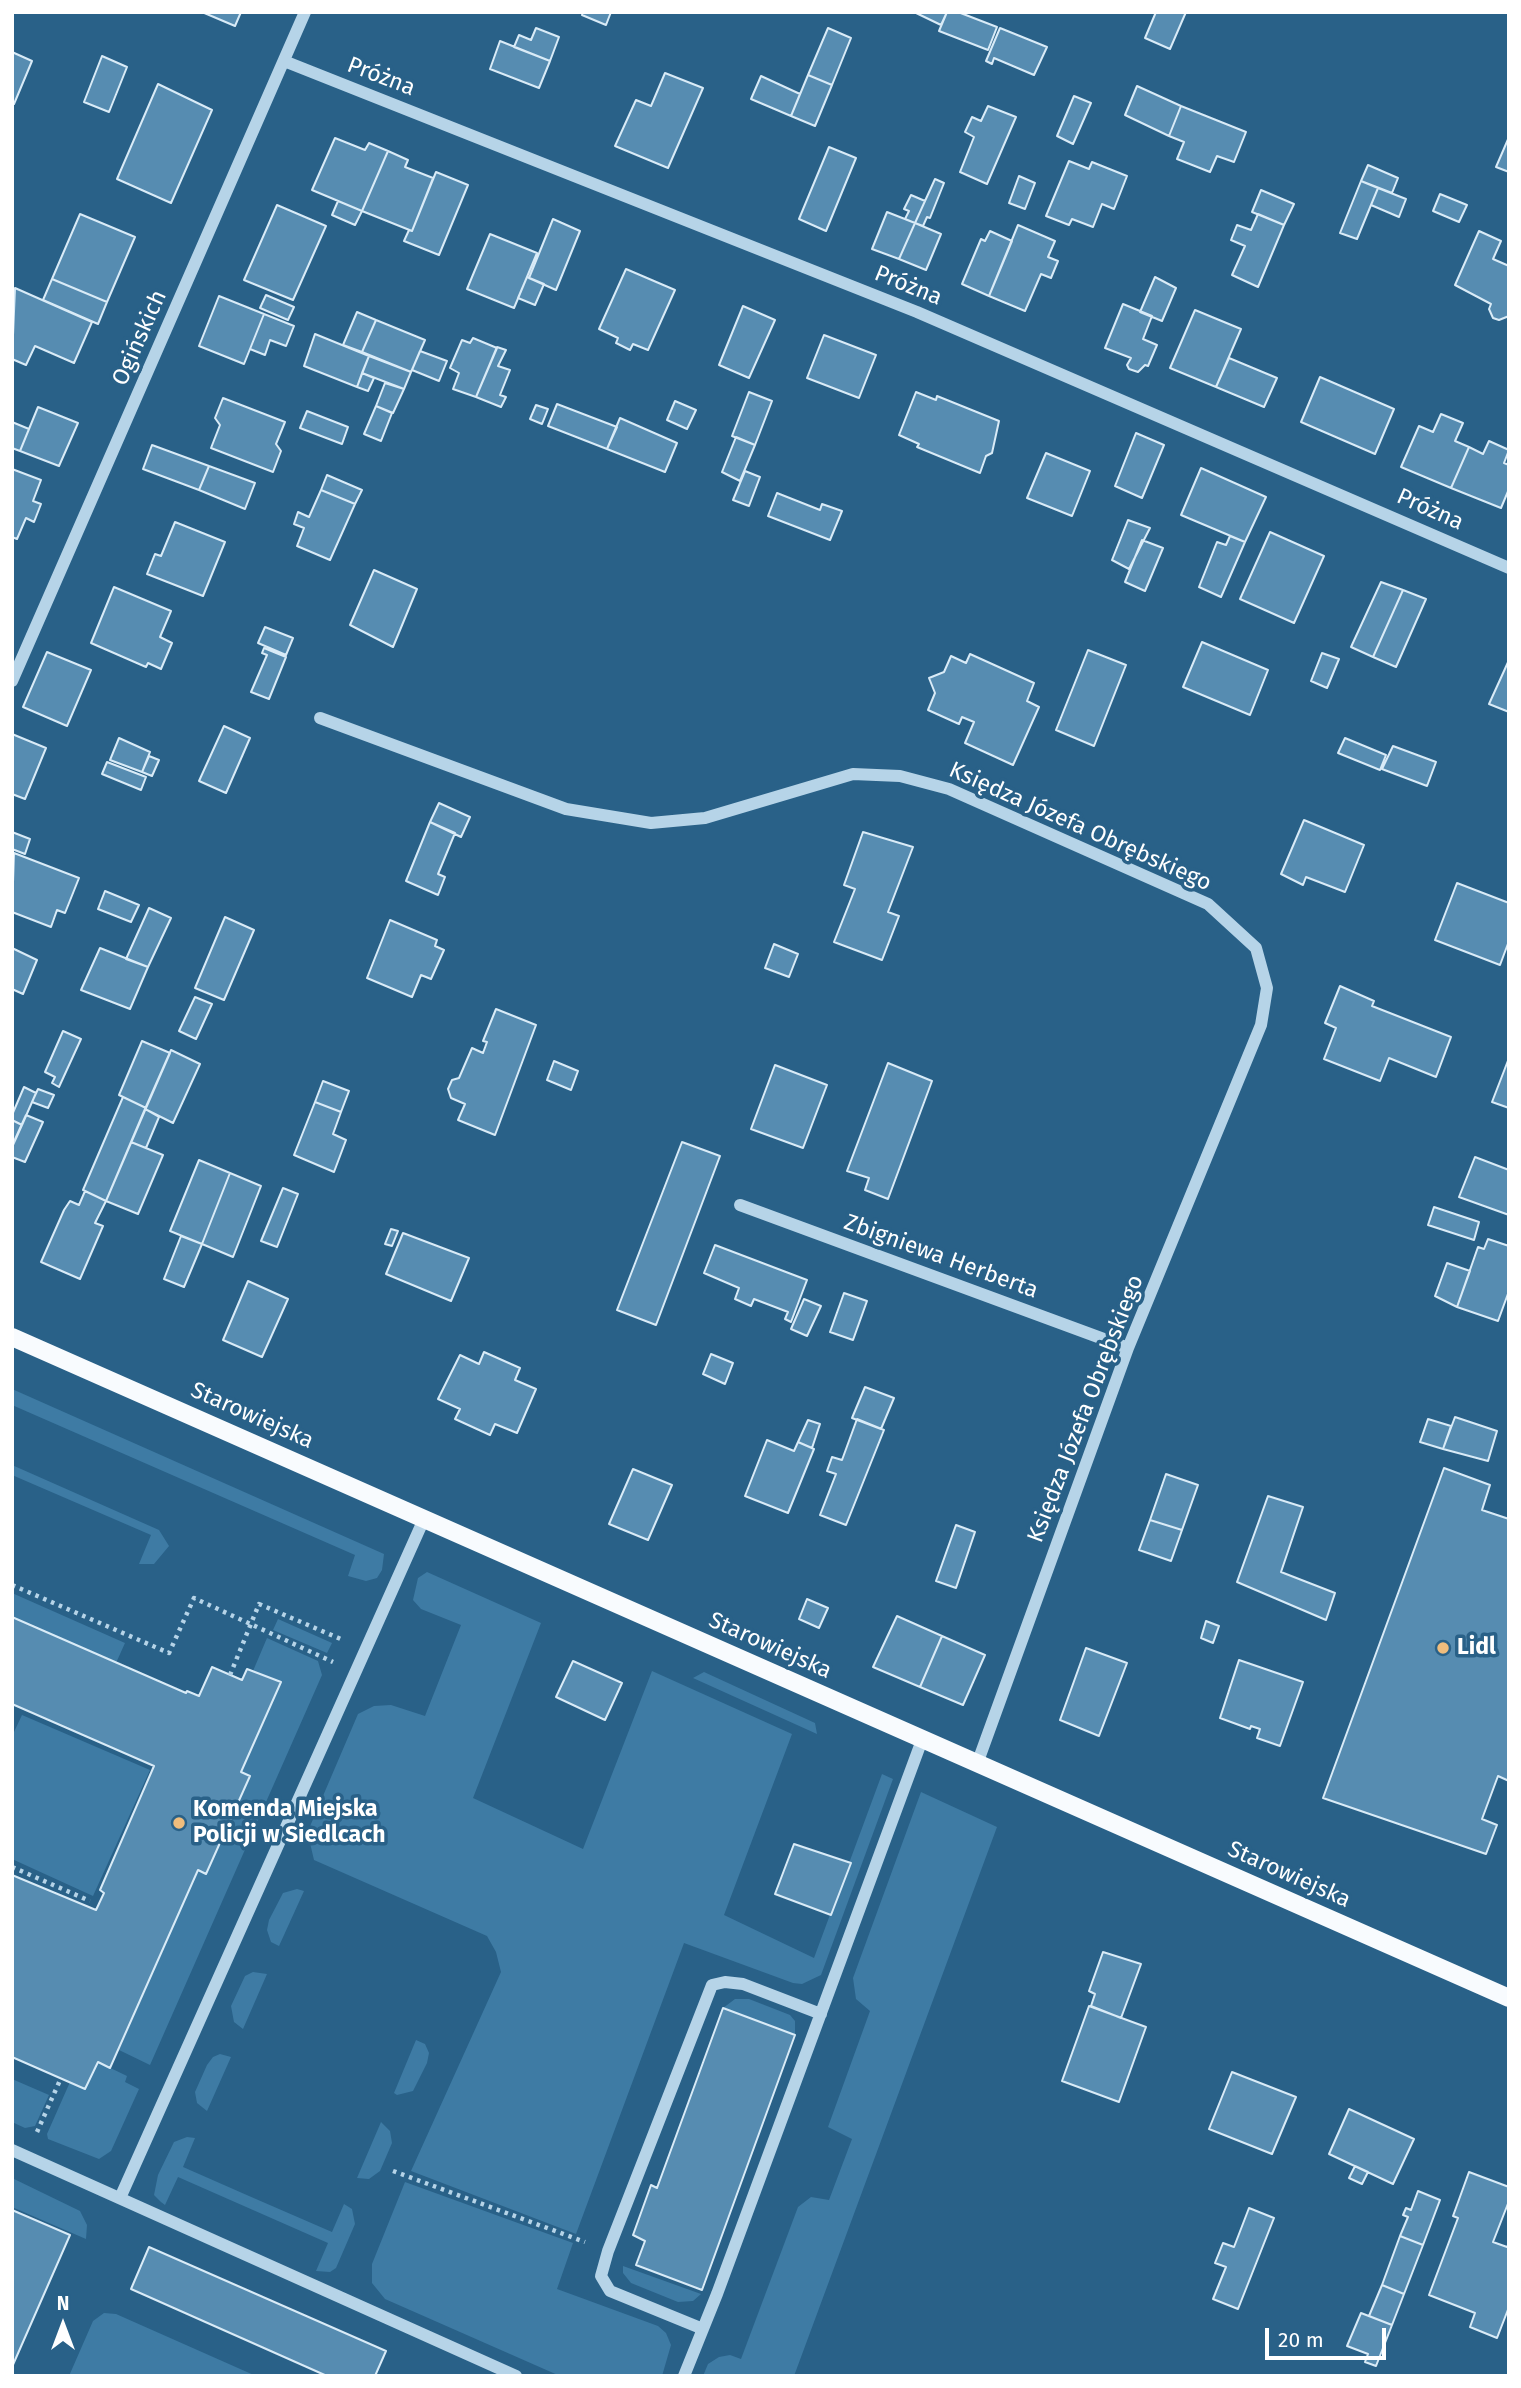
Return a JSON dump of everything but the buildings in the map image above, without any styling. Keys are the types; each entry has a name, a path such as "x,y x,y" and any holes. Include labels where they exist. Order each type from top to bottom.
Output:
{"main road":[{"name":"Starowiejska","path":"12,1338 1509,1998"}],"street":[{"name":"Ogińskich","path":"12,681 305,12"},
{"name":"Próżna","path":"284,61 917,312 1509,568"},
{"name":"Księdza Józefa Obrębskiego","path":"320,718 566,809 651,823 705,818 853,774 900,776 949,789 1208,904 1256,948 1267,988 1261,1025 1128,1348 977,1764"},
{"name":"Zbigniewa Herberta","path":"740,1205 1128,1348"},
{"path":"120,2198 424,1519"},
{"path":"684,2376 922,1740"},
{"path":"703,2329 610,2291 601,2276 608,2251 712,1985 725,1982 743,1984 821,2014"},
{"path":"12,2150 516,2376"}],"path":[{"path":"12,1585 169,1653 194,1598 334,1662"},
{"path":"230,1675 259,1604 344,1640 329,1674"},
{"path":"12,1867 90,1901"},
{"path":"33,2139 61,2078"},
{"path":"393,2171 608,2251"}],"shaded area":[{"path":"12,1389 384,1554 382,1570 377,1578 366,1581 348,1576 355,1555 12,1405"},
{"path":"12,1465 159,1530 169,1546 154,1564 139,1564 151,1535 12,1475"},
{"path":"427,1572 541,1623 473,1798 583,1849 652,1671 792,1734 724,1915 814,1958 882,1774 893,1779 821,1975 802,1984 793,1983 684,1943 576,2234 411,2171 501,1972 496,1952 487,1936 314,1860 310,1843 308,1831 358,1714 374,1706 391,1705 425,1716 461,1625 421,1609 413,1600 418,1578"},
{"path":"12,1593 125,1643 116,1663 12,1617"},
{"path":"278,1619 332,1643 327,1653 273,1630"},
{"path":"267,1638 318,1661 322,1675 150,2065 119,2050 198,1870 206,1874 241,1772 280,1682 253,1671"},
{"path":"704,1672 815,1723 817,1734 693,1678"},
{"path":"22,1715 150,1770 93,1896 12,1859 12,1748 14,1732"},
{"path":"921,1792 997,1827 794,2376 703,2376 708,2364 719,2357 730,2355 741,2359 798,2207 811,2197 829,2200 852,2139 828,2127 870,2011 856,1999 853,1978"},
{"path":"297,1889 304,1891 279,1946 271,1942 267,1930 269,1920 283,1893"},
{"path":"253,1972 267,1974 243,2029 234,2022 231,2006 245,1976"},
{"path":"735,1999 749,1999 790,2015 795,2021 795,2035 723,2008"},
{"path":"416,2040 425,2044 429,2053 427,2063 413,2091 397,2095 394,2093"},
{"path":"220,2054 231,2057 207,2111 197,2103 195,2092 207,2065 213,2057"},
{"path":"98,2062 127,2076 125,2082 139,2089 111,2151 99,2159 48,2139 47,2134 70,2082 85,2089"},
{"path":"12,2079 49,2095 35,2126 25,2128 12,2122"},
{"path":"381,2122 390,2131 392,2143 380,2171 369,2179 357,2178"},
{"path":"187,2137 195,2138 183,2167 249,2196 332,2232 344,2204 352,2209 355,2224 336,2268 330,2272 316,2271 328,2243 178,2177 165,2205 161,2202 154,2195 158,2175 174,2142"},
{"path":"12,2178 80,2211 87,2225 86,2239 12,2207"},
{"path":"405,2182 573,2243 557,2289 658,2326 666,2333 671,2345 662,2376 560,2376 385,2299 372,2283 372,2264"},
{"path":"623,2266 701,2294 693,2301 678,2302 631,2283 623,2273"},
{"path":"104,2313 116,2314 256,2376 69,2376 93,2321"}],"place":[{"name":"Lidl","path":"1443,1648"},
{"name":"Komenda Miejska Policji w Siedlcach","path":"179,1823"}]}
